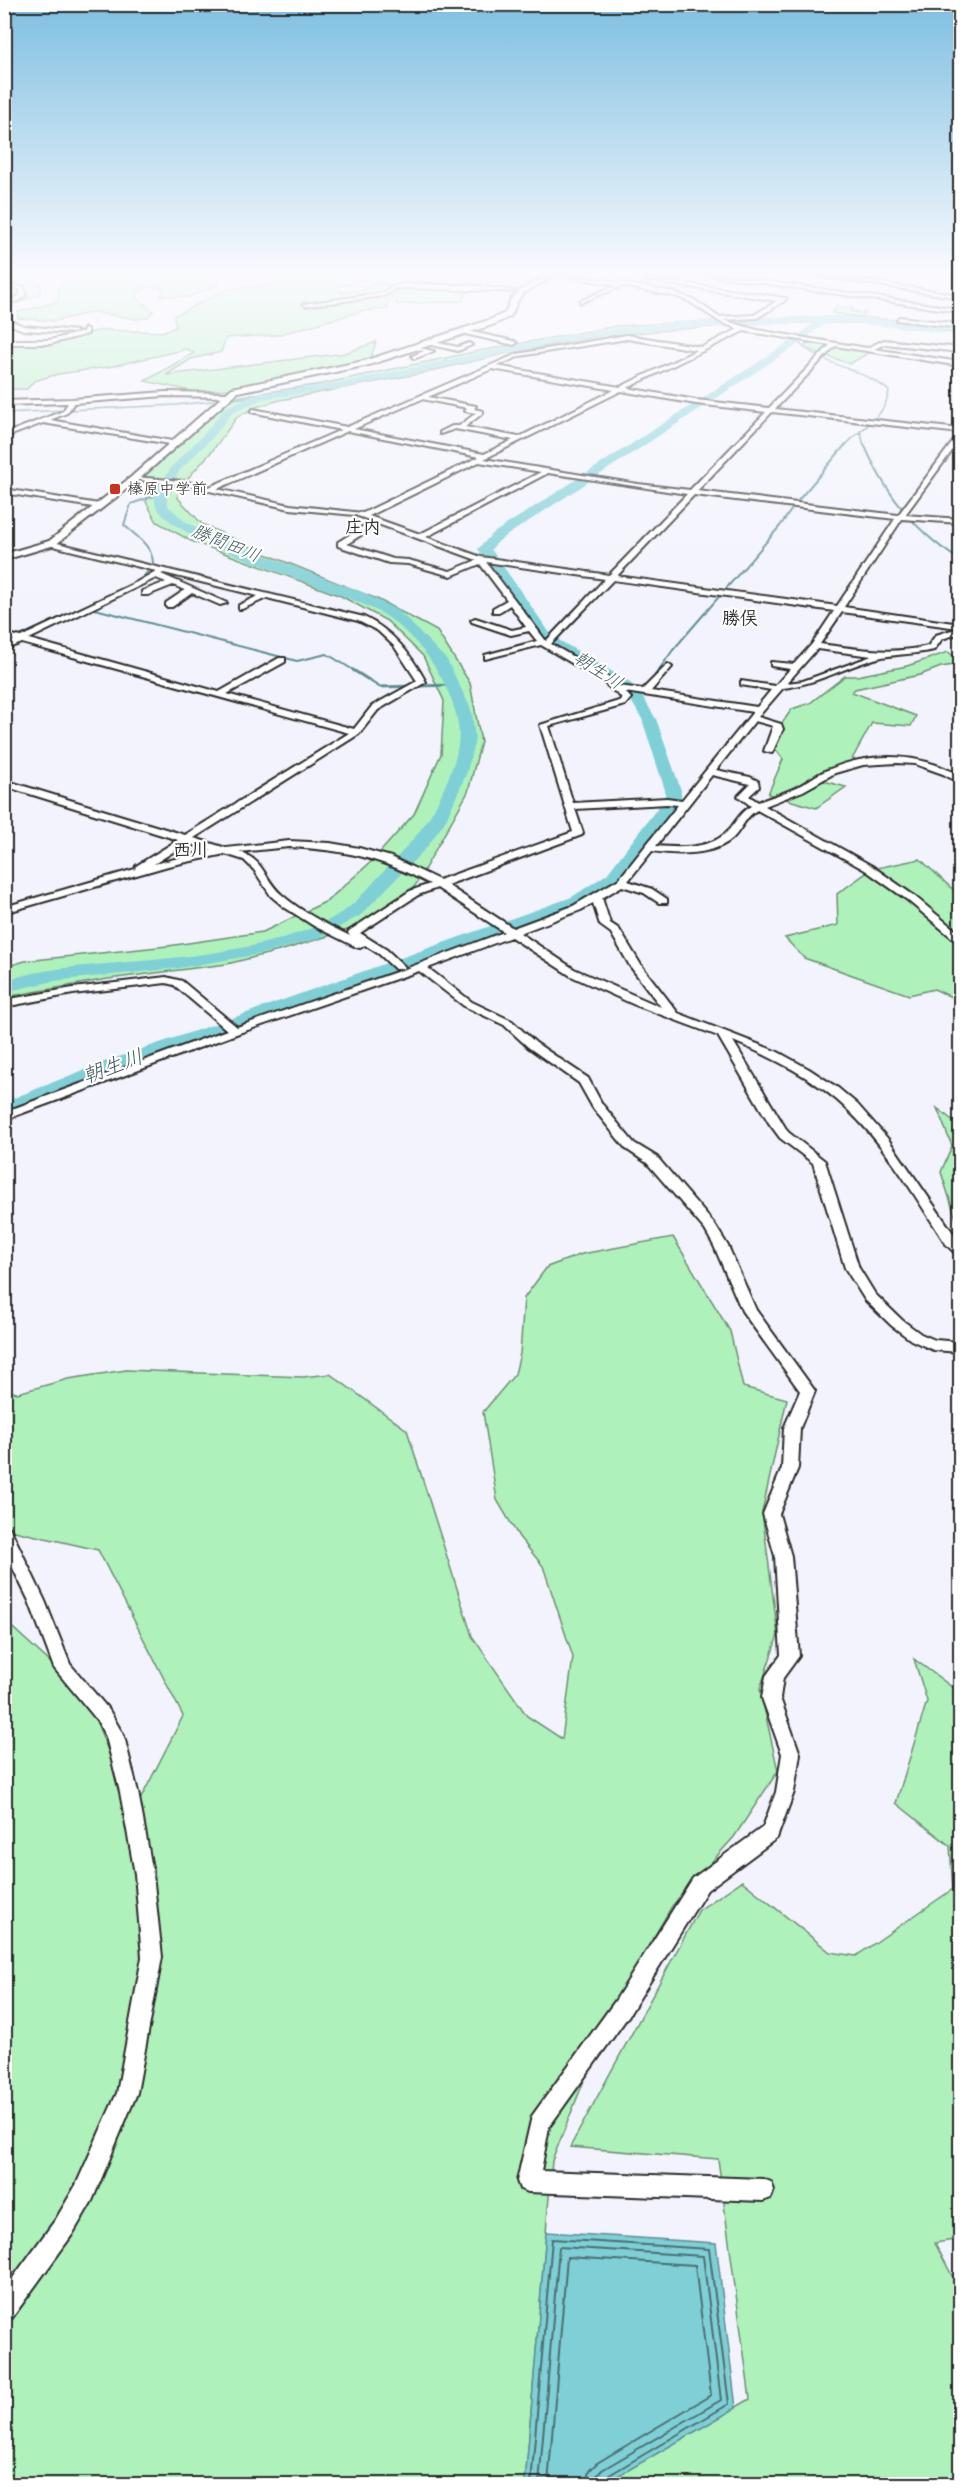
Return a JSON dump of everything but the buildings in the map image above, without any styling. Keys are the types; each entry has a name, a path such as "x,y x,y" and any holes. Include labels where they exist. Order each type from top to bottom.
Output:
{"main road":[{"path":"4,557 52,543 134,479 223,398 249,387"}],"street":[{"path":"210,489 444,387"},
{"path":"4,1116 577,908 621,882 650,848 675,802 711,772 756,714 815,646 903,514 960,434 696,402 605,387"},
{"path":"365,515 627,387"},
{"path":"488,657 544,644 554,637 793,387"},
{"path":"4,403 165,394 223,398"},
{"path":"421,397 474,406 467,410 481,412 460,428"},
{"path":"4,436 66,410 72,401"},
{"path":"253,411 584,478 692,492 903,514 915,518 960,521"},
{"path":"43,421 176,442"},
{"path":"442,433 454,427 520,439"},
{"path":"422,536 546,472"},
{"path":"134,479 183,483 290,507 365,515 481,560 724,592 960,628"},
{"path":"4,491 99,506"},
{"path":"379,520 341,544 393,561 408,562 451,574 481,560"},
{"path":"52,543 159,573 267,595 371,622 409,657 422,682 375,708 356,732 128,876"},
{"path":"481,560 544,644 605,679 627,698 622,703 544,725 578,833 573,837 434,881 404,898 353,933 468,1004 508,1023 532,1045 584,1081 597,1106 630,1146 652,1160 710,1228 721,1246 749,1311 808,1390 792,1428 790,1468 771,1514 783,1556 790,1656 775,1676 771,1698 791,1754 785,1791 770,1832 700,1884 622,2008 539,2123 528,2181 764,2190"},
{"path":"159,573 173,582 223,603"},
{"path":"4,648 159,573"},
{"path":"145,592 173,582"},
{"path":"169,605 191,590"},
{"path":"242,607 267,595"},
{"path":"496,610 511,601"},
{"path":"475,620 511,633 531,628"},
{"path":"815,646 881,655 914,652 931,648 939,637 960,628"},
{"path":"4,634 356,732"},
{"path":"744,683 780,688 806,683 881,655"},
{"path":"219,695 282,660"},
{"path":"774,664 797,667"},
{"path":"645,691 668,667"},
{"path":"617,688 645,691 756,714 777,724 778,729 769,751"},
{"path":"650,848 663,851 718,843 729,836 747,812 803,788 833,771 868,761 905,761 921,764 944,771 960,780"},
{"path":"711,772 747,779 755,783 754,787 743,796 785,823 854,859 937,918 960,939"},
{"path":"4,783 248,858 258,867 276,896 302,914 409,968"},
{"path":"570,806 675,802"},
{"path":"4,910 225,850 273,844 313,844 374,854 434,881 574,974 801,1070 833,1090 866,1119 889,1147 946,1234 960,1250"},
{"path":"621,882 648,891 663,901"},
{"path":"597,898 605,925 615,930 636,966 673,1015"},
{"path":"4,1004 73,991 166,980 178,983 235,1031"},
{"path":"724,1036 784,1135 819,1161 836,1224 852,1268 862,1286 890,1316 916,1337 933,1345 960,1347"},
{"path":"4,1533 37,1601 63,1668 103,1714 115,1736 129,1792 144,1874 152,1957 127,2093 84,2193 64,2228 4,2310"}],"green space":[{"path":"5,387 29,387 27,389 5,389"},
{"path":"173,387 238,387 229,389 195,392"},
{"path":"301,387 348,387 280,400 256,407 237,417 213,450 179,488 178,498 202,524 266,554 377,599 437,631 470,683 481,742 468,792 415,886 357,927 283,950 227,964 108,979 5,997 5,967 25,961 168,946 263,932 327,901 373,860 414,814 441,754 444,701 423,656 387,621 341,596 191,541 157,522 146,502 152,485 137,479 181,444 229,398"},
{"path":"948,652 960,660 960,664 855,689 852,692 916,716 911,726 872,723 851,761 813,778 846,787 816,808 768,794 783,759 773,746 777,730 792,709 810,703 845,676 857,676 907,666"},
{"path":"920,859 960,896 960,1001 934,989 909,995 804,958 785,938 838,925 837,894 872,869"},
{"path":"937,1108 960,1126 960,1225 941,1172 952,1146"},
{"path":"673,1237 730,1331 743,1387 787,1399 762,1512 778,1635 760,1689 778,1771 734,1837 672,1906 614,2005 552,2161 525,2484 5,2484 4,1620 86,1695 133,1814 183,1716 98,1550 5,1529 5,1391 18,1393 68,1379 126,1370 303,1377 330,1374 407,1430 472,1636 527,1716 562,1739 573,1657 543,1566 519,1537 497,1500 483,1412 515,1374 520,1354 524,1298 547,1267 582,1254"},
{"path":"914,1659 960,1693 960,2239 935,2243 960,2291 960,2484 604,2484 750,2399 718,2159 570,2147 699,1910 742,1881 830,1952 856,1956 953,1889 950,1846 896,1803 927,1701"}],"water":[{"path":"546,2232 716,2243 736,2408 604,2484 525,2484"}],"waterway":[{"name":"勝間田川","path":"4,986 54,975 179,962 261,949 312,935 355,911 421,843 438,820 459,772 467,739 465,713 442,663 390,612 359,596 209,539 182,525 162,507 160,494 176,468 209,435 229,410 260,396 329,387"},
{"name":"朝生川","path":"234,1024 578,901 613,878 673,798 673,790 649,719 636,697 623,684 547,639 484,549 496,537 726,387"},
{"path":"845,446 883,409 889,391 884,387"},
{"path":"4,413 176,405 260,396"},
{"path":"861,433 864,446"},
{"path":"796,503 846,444"},
{"path":"864,444 881,478 903,510 929,537 960,560"},
{"path":"153,565 153,559 147,547 124,525 131,504 160,494"},
{"path":"658,671 673,650 780,526 794,506"},
{"path":"20,636 130,585 142,578 151,568"},
{"path":"95,609 297,661 327,654 355,671"},
{"path":"4,643 13,640"},
{"path":"353,670 380,687 454,685"},
{"path":"637,690 647,688 659,670"},
{"name":"朝生川","path":"4,1109 108,1067 222,1028"}],"place":[{"name":"榛原中学前","path":"115,489"}],"district":[{"name":"庄内","path":"363,528"},
{"name":"勝俣","path":"740,619"},
{"name":"西川","path":"191,851"}]}
